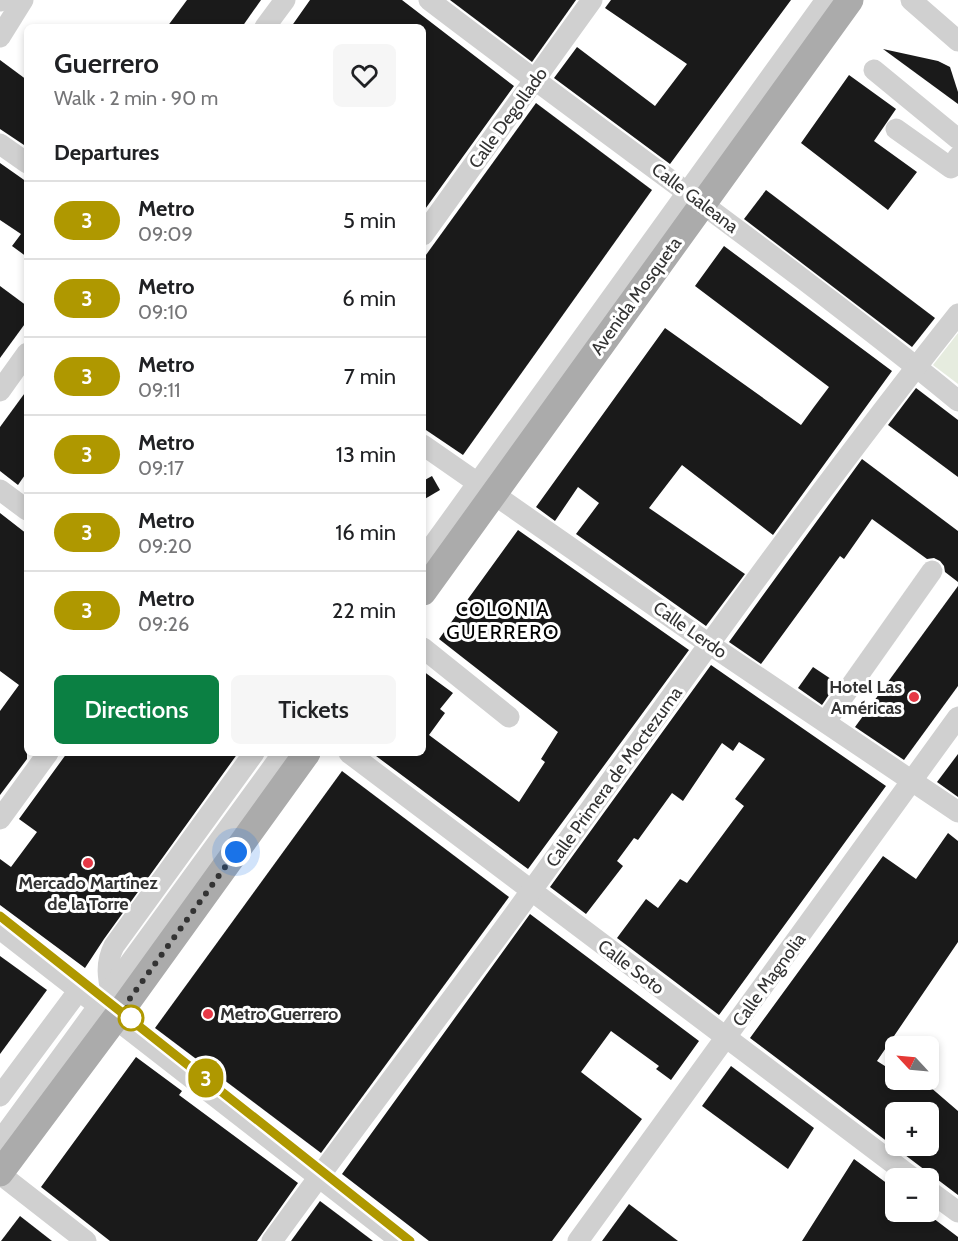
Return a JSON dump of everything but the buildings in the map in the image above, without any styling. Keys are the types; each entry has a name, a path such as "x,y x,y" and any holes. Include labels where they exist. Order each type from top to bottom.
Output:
{"main road":[{"name":"Avenida Mosqueta","path":"426,587 486,488 695,197 850,0"},
{"path":"0,1174 108,1005 305,756"}],"street":[{"path":"0,37 23,0"},
{"path":"267,24 285,0"},
{"name":"Calle Galeana","path":"429,0 695,197 917,366 958,400"},
{"name":"Calle Degollado","path":"426,231 536,81 592,0"},
{"path":"695,197 826,0"},
{"path":"911,0 958,41"},
{"path":"874,70 958,140"},
{"path":"896,129 951,168 958,157"},
{"path":"0,144 24,161"},
{"name":"Calle Primera de Moctezuma","path":"272,1241 532,890 710,644 958,314"},
{"path":"0,391 24,357"},
{"name":"Calle Lerdo","path":"426,447 958,812"},
{"path":"426,556 486,488"},
{"path":"0,490 24,508"},
{"path":"826,721 932,571"},
{"path":"426,650 509,717"},
{"name":"Calle Magnolia","path":"578,1241 958,717"},
{"path":"0,819 46,756"},
{"path":"108,1005 108,957 114,946 252,756"},
{"path":"0,1141 108,1005 281,756"},
{"name":"Calle Soto","path":"353,756 899,1168"},
{"path":"0,929 79,990 108,1005 401,1241"},
{"path":"0,1096 79,990"},
{"path":"0,1174 86,1241"},
{"path":"939,1198 958,1212"}],"shaded area":[{"path":"958,333 958,384 933,365"}],"metro line":[{"name":"3","path":"0,916 410,1241"}],"place":[{"name":"Hotel Las Américas","path":"914,697"},
{"name":"Mercado Martínez de la Torre","path":"88,863"},
{"name":"Metro Guerrero","path":"208,1014"}],"district":[{"name":"COLONIA GUERRERO","path":"503,620"}],"route":[{"path":"131,1018 126,1004 236,852"}]}
